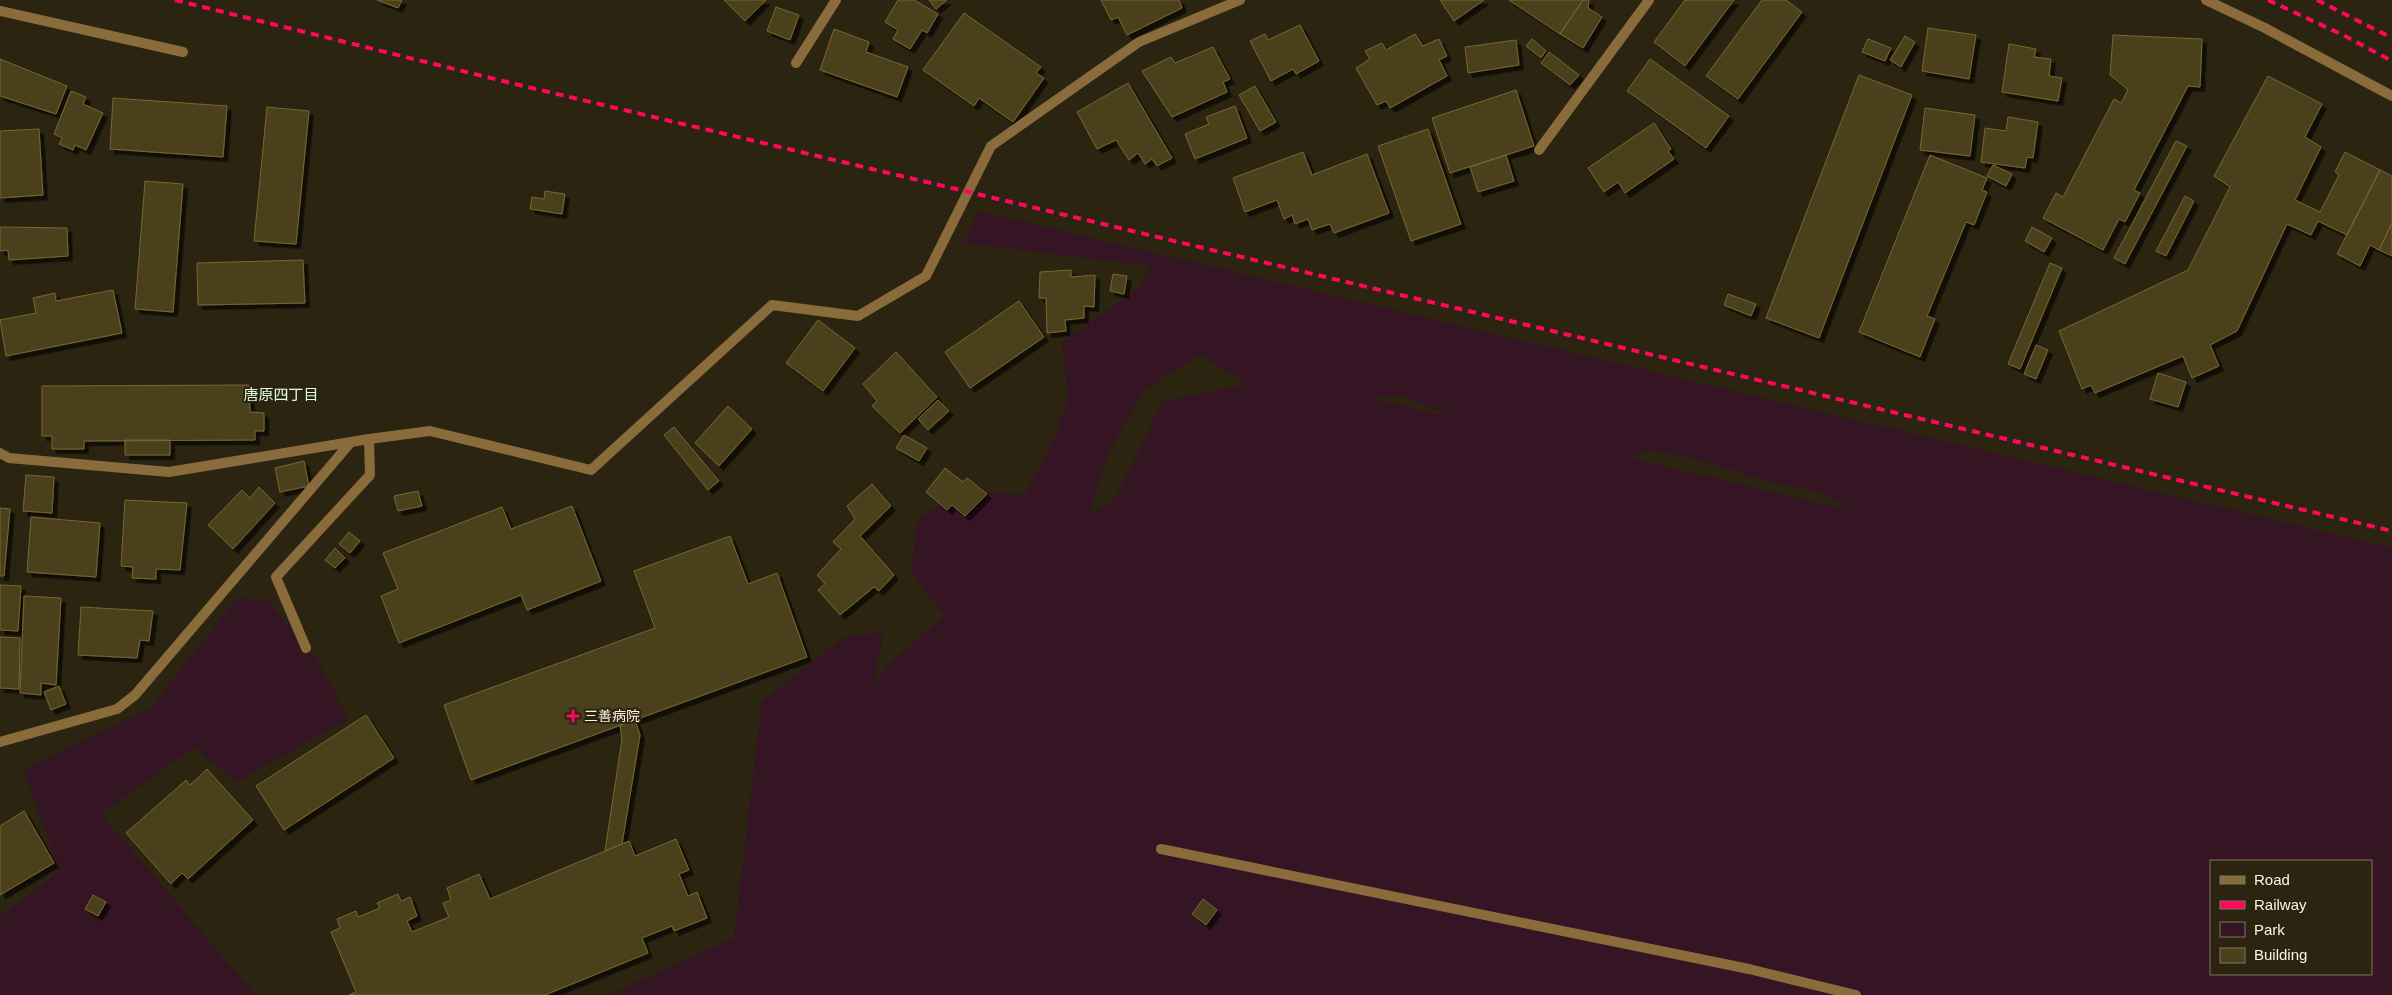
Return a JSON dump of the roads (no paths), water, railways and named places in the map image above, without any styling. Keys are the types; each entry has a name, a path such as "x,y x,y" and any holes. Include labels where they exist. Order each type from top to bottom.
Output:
{"street":[{"path":"796,63 836,0"},
{"path":"0,453 9,458 169,472 368,439 430,431 591,470 772,305 858,316 926,276 991,146 1139,42 1240,0"},
{"path":"1539,150 1649,0"},
{"path":"2206,0 2265,28 2392,96"},
{"path":"0,11 183,52"},
{"path":"306,648 276,577 370,476 368,439"},
{"path":"0,742 118,710 135,695 350,442"},
{"path":"1161,849 1749,969 1856,995"}],"railway":[{"path":"175,0 511,83 2392,531"},
{"path":"2268,0 2343,35 2392,61"},
{"path":"2317,0 2392,38"}],"place":[{"name":"三善病院","path":"573,716"}],"district":[{"name":"唐原四丁目","path":"281,395"}]}
